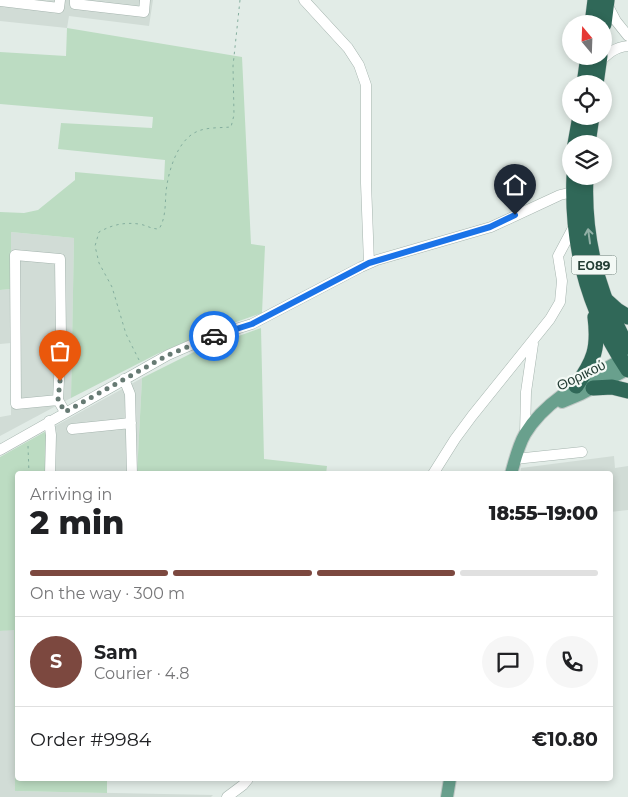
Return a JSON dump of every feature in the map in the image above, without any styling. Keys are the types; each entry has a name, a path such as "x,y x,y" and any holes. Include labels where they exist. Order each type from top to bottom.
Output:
{"highway":[{"path":"596,15 603,1"},
{"path":"603,1 604,15"},
{"name":"ΕΟ89","path":"573,185 574,226 584,277 598,301 627,362"},
{"name":"ΕΟ89","path":"586,185 587,222 598,301"},
{"path":"576,386 590,368 596,350 598,301 628,317"},
{"path":"593,388 612,388 628,392"}],"main road":[{"name":"Θορικού","path":"512,471 525,435 534,421 576,386 627,362"},
{"name":"Θορικού","path":"548,408 593,388 627,362"},
{"path":"447,797 450,781"}],"street":[{"path":"0,1 59,8 60,0"},
{"path":"75,0 75,4 144,12 146,0"},
{"path":"304,0 348,48 359,65 366,85 366,183 369,263"},
{"path":"603,1 628,36"},
{"path":"612,51 628,46"},
{"path":"0,450 168,355 207,338 252,324 369,263 490,227 560,195 573,192"},
{"path":"435,471 467,424 533,343 560,302 562,281 558,256 574,226"},
{"path":"58,400 16,404 15,255 60,259 61,339 58,400 65,412"},
{"path":"525,435 526,392 533,343"},
{"path":"124,379 130,394 132,471"},
{"path":"49,421 50,471"},
{"path":"72,429 131,424"},
{"path":"515,459 582,452"},
{"path":"227,797 246,781"}],"path":[{"path":"143,369 126,334 117,300 99,263 95,246 99,232 116,223 140,224 151,229 159,229 163,222 166,185 181,146 188,136 198,131 231,127 234,115 233,66 240,0"},
{"path":"26,435 29,452 29,471"}],"shaded area":[{"path":"0,0 153,0 149,26 69,16 67,28 0,21"},
{"path":"11,232 74,238 71,398 0,436 0,417 11,415 11,343 0,344 0,290 11,289"},
{"path":"142,378 137,471 48,471 48,430"},
{"path":"614,456 615,468 628,466 628,510 613,512 613,471 520,471 521,468"},
{"path":"14,629 15,791 213,795 211,797 0,797 0,631"}],"green space":[{"path":"67,28 242,57 251,244 265,246 262,313 208,332 157,354 71,398 74,238 11,232 11,289 0,290 0,212 24,213 38,210 75,180 75,172 164,180 165,160 58,149 61,123 152,128 153,117 0,104 0,52 66,56"},
{"path":"261,328 264,459 327,466 326,471 137,471 142,378 194,352"},
{"path":"48,430 48,471 15,471 15,781 107,781 107,793 15,791 14,630 0,631 0,457"}],"way so far":[{"path":"60,381 58,400 65,412 168,355 214,336"}],"route":[{"path":"214,336 252,324 361,266 490,227 515,215"}]}
